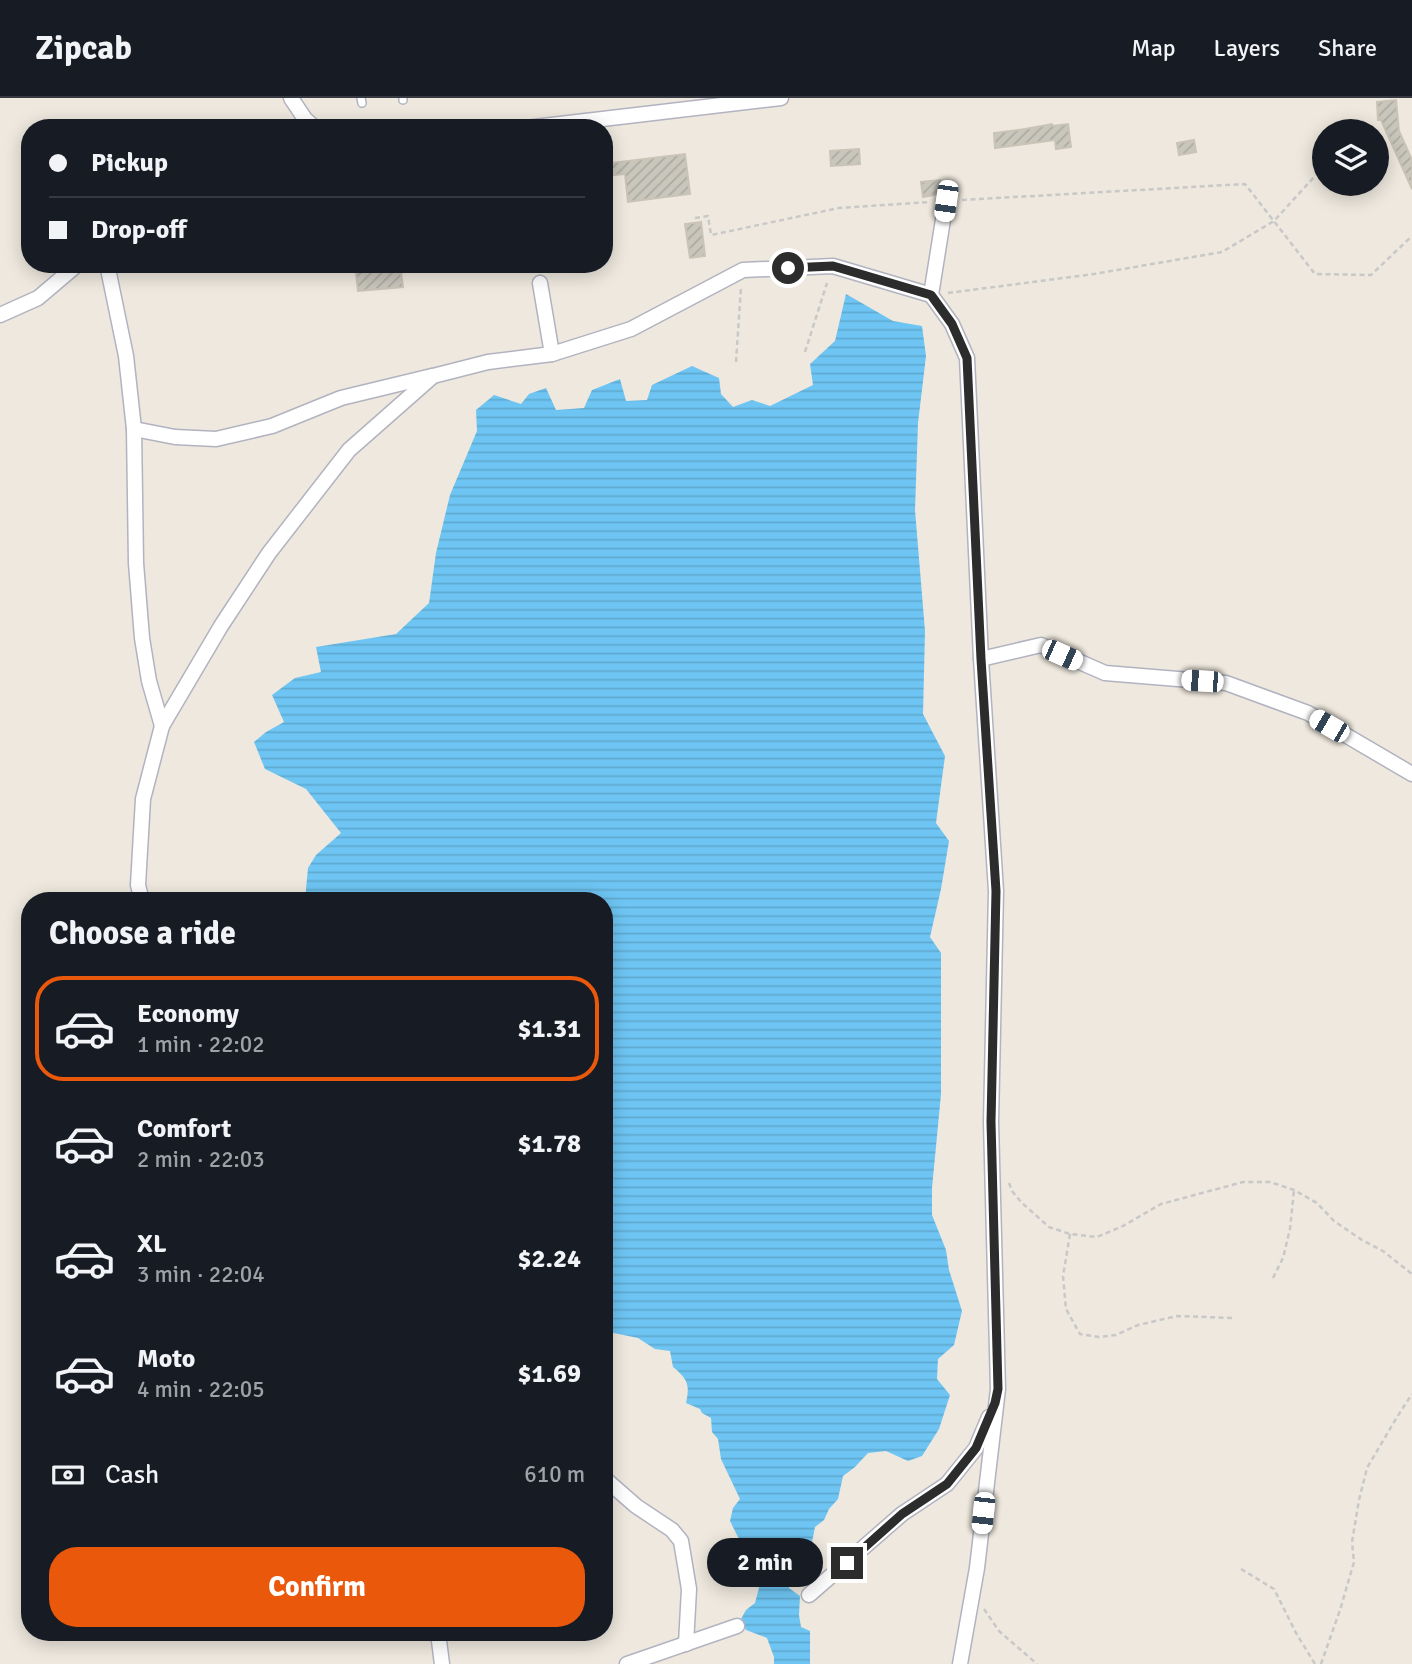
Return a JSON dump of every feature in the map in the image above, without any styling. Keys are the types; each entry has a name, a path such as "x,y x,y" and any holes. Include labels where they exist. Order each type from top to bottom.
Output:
{"street":[{"path":"291,98 306,119"},
{"path":"595,119 732,101 781,98"},
{"path":"931,295 946,201"},
{"path":"134,429 175,437 216,439 272,426 341,398 488,362 552,354 631,329 743,270 833,266 931,295 952,324 967,358 981,659 996,891 991,1122 998,1389 977,1568 960,1664"},
{"path":"0,315 38,298 67,273"},
{"path":"109,273 126,356 134,429 136,563 142,638 149,681 162,726"},
{"path":"540,283 552,354"},
{"path":"140,892 143,799 162,726 221,626 269,553 349,450 433,376"},
{"path":"981,659 1041,645 1105,673 1226,683 1308,713 1412,774"},
{"path":"809,1595 902,1514 947,1484 976,1448 995,1403"},
{"path":"613,1486 636,1506 672,1530 681,1541 688,1589 686,1644"},
{"path":"627,1664 737,1626"},
{"path":"439,1641 442,1664"}],"path":[{"path":"931,295 1094,274 1222,252 1274,221 1312,179"},
{"path":"695,218 708,216 711,235 839,208 1245,184 1315,274 1371,275 1412,236"},
{"path":"805,352 833,266"},
{"path":"736,362 743,270"},
{"path":"1009,1181 1012,1191 1021,1202 1048,1227 1070,1234 1097,1237 1123,1226 1161,1204 1243,1182 1270,1182 1294,1189 1317,1203 1334,1221 1383,1251 1412,1274"},
{"path":"1273,1278 1283,1258 1290,1229 1294,1189"},
{"path":"1070,1234 1063,1276 1066,1309 1080,1334 1099,1337 1116,1335 1138,1325 1177,1316 1234,1318"},
{"path":"1321,1664 1354,1562 1352,1542 1367,1468 1412,1394"},
{"path":"1241,1569 1274,1589 1315,1664"},
{"path":"983,1606 999,1631 1037,1664"}],"water":[{"path":"846,294 893,321 922,326 926,356 918,423 915,510 925,631 923,714 945,756 936,823 949,841 930,937 941,953 941,1094 932,1215 946,1250 949,1270 962,1311 954,1345 938,1359 937,1379 950,1395 939,1429 922,1456 908,1461 886,1451 868,1453 843,1476 838,1499 824,1520 815,1527 812,1542 815,1561 805,1569 789,1574 789,1588 800,1596 801,1627 810,1631 810,1664 774,1664 767,1638 746,1630 741,1619 746,1610 755,1603 759,1588 747,1567 739,1539 730,1521 733,1508 740,1499 721,1459 718,1439 712,1432 711,1418 686,1403 687,1383 673,1367 670,1351 655,1349 638,1338 613,1333 613,892 306,892 308,868 316,855 341,833 306,789 265,769 254,742 284,722 272,695 295,678 321,672 316,647 396,634 429,603 436,553 450,495 477,431 476,410 494,395 521,404 529,394 546,388 556,410 584,408 592,390 620,379 626,401 647,400 652,385 692,366 719,378 721,394 733,407 752,400 770,406 813,385 810,364 835,341"}],"building":[{"path":"1396,100 1399,131 1412,160 1412,189 1389,138 1389,119 1378,119 1377,102"},
{"path":"1068,124 1071,147 1056,149 1055,140 995,148 994,133"},
{"path":"1194,140 1196,152 1179,155 1177,143"},
{"path":"859,149 860,164 831,166 830,151"},
{"path":"685,154 690,194 628,202 625,174 613,175 613,163"},
{"path":"940,180 942,192 923,197 921,182"},
{"path":"701,222 705,256 690,258 685,224"},
{"path":"356,273 401,273 403,287 358,291"}],"route":[{"path":"788,268 833,266 931,295 952,324 967,358 981,659 996,891 991,1122 998,1389 995,1403 976,1448 947,1484 902,1514 847,1563"}]}
